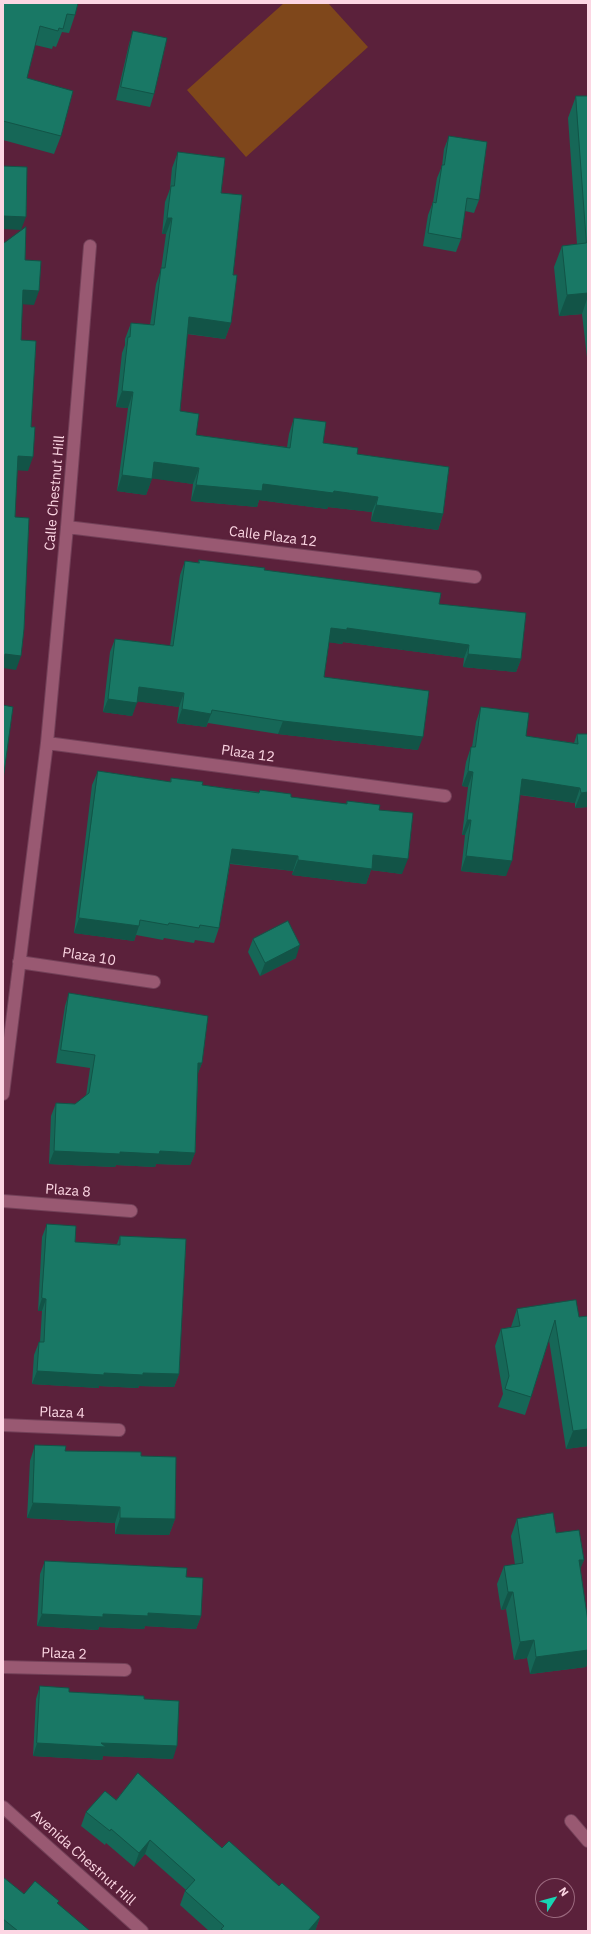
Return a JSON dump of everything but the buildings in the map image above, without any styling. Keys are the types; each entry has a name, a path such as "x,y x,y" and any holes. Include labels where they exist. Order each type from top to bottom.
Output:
{"street":[{"name":"Calle Chestnut Hill","path":"46,743 67,527 90,246"},
{"name":"Calle Plaza 12","path":"67,527 475,577"},
{"name":"Plaza 12","path":"46,743 444,796"},
{"path":"3,1094 46,743"},
{"name":"Plaza 10","path":"19,962 154,982"},
{"name":"Plaza 8","path":"3,1201 131,1211"},
{"name":"Plaza 4","path":"3,1425 119,1430"},
{"name":"Plaza 2","path":"3,1667 125,1670"},
{"name":"Avenida Chestnut Hill","path":"3,1808 142,1931"},
{"path":"571,1820 588,1841"}],"shaded area":[{"path":"284,3 328,3 368,47 246,157 187,90"}]}
